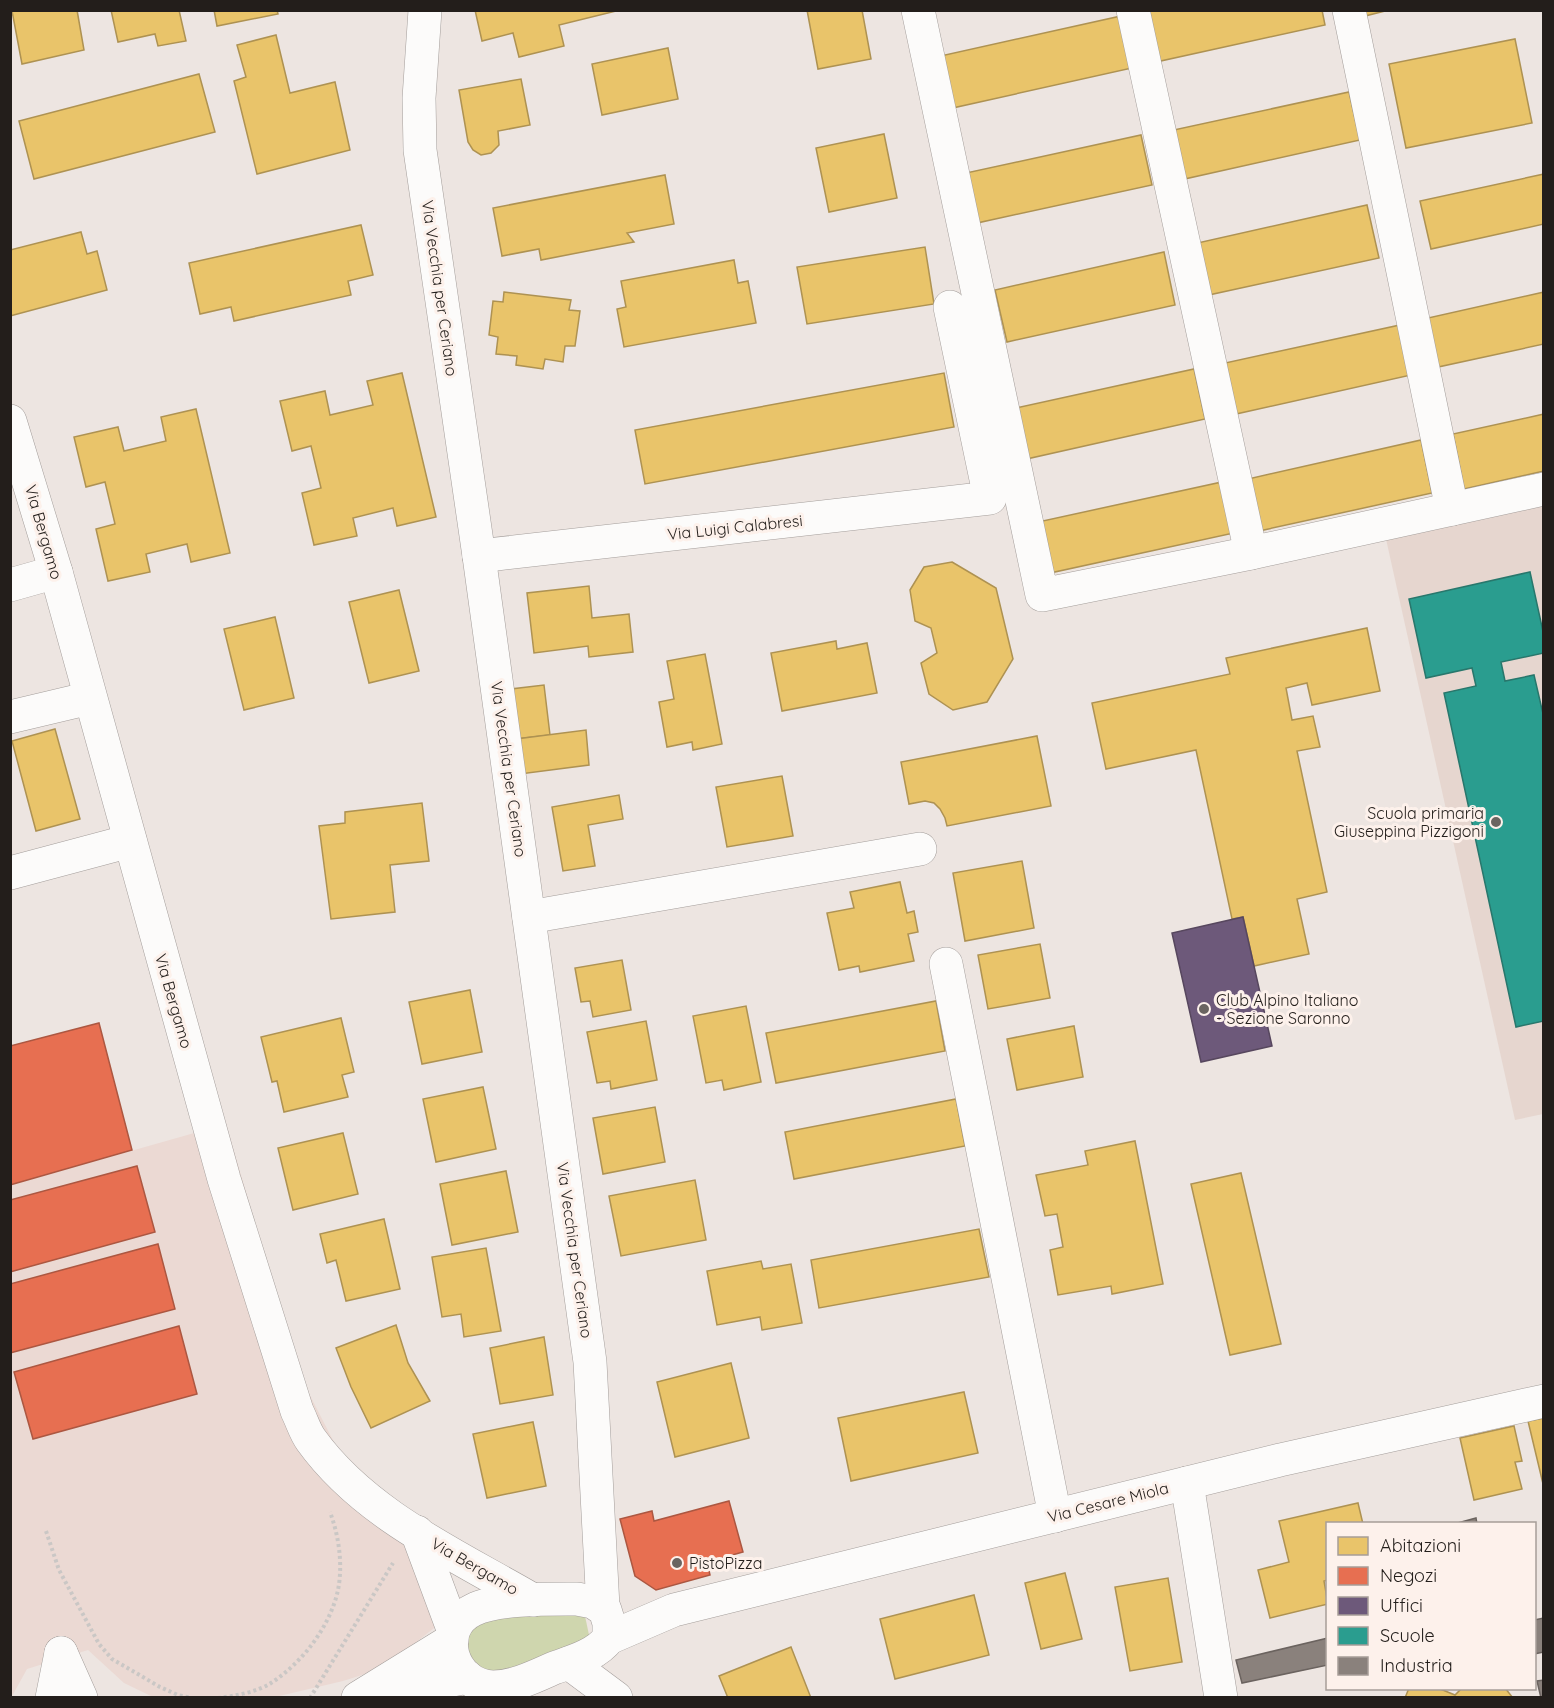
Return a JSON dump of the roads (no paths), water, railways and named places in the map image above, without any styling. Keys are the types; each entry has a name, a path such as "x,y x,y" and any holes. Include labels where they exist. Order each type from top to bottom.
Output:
{"street":[{"name":"Via Vecchia per Ceriano","path":"425,10 419,98 420,150 479,556 590,1362 606,1624"},
{"path":"918,10 1042,595 1251,553 1544,489"},
{"path":"1133,10 1251,553"},
{"path":"1349,10 1452,509"},
{"name":"Via Luigi Calabresi","path":"479,556 990,498 950,307"},
{"name":"Via Bergamo","path":"10,421 56,572 224,1179 297,1411 310,1438 350,1485 377,1507 407,1544 452,1635 455,1660 467,1677"},
{"path":"10,585 56,572"},
{"path":"10,717 90,698"},
{"path":"10,873 130,841"},
{"path":"529,917 920,849"},
{"path":"946,964 1055,1515"},
{"name":"Via Cesare Miola","path":"467,1677 482,1685 506,1686 597,1650 606,1624 674,1610 1187,1483 1544,1401"},
{"path":"1187,1483 1221,1698"},
{"name":"Via Vecchia per Ceriano","path":"549,1600 599,1528"},
{"name":"Via Bergamo","path":"407,1544 549,1600"},
{"path":"358,1698 452,1635 464,1616 475,1609 490,1605 549,1600 586,1601 606,1624 617,1698"},
{"path":"52,1698 62,1653 81,1698"},
{"path":"568,1663 617,1698"},
{"path":"365,1698 467,1677"}],"place":[{"name":"Scuola primaria Giuseppina Pizzigoni","path":"1496,822"},
{"name":"Club Alpino Italiano - Sezione Saronno","path":"1204,1009"},
{"name":"PistoPizza","path":"677,1563"}]}
